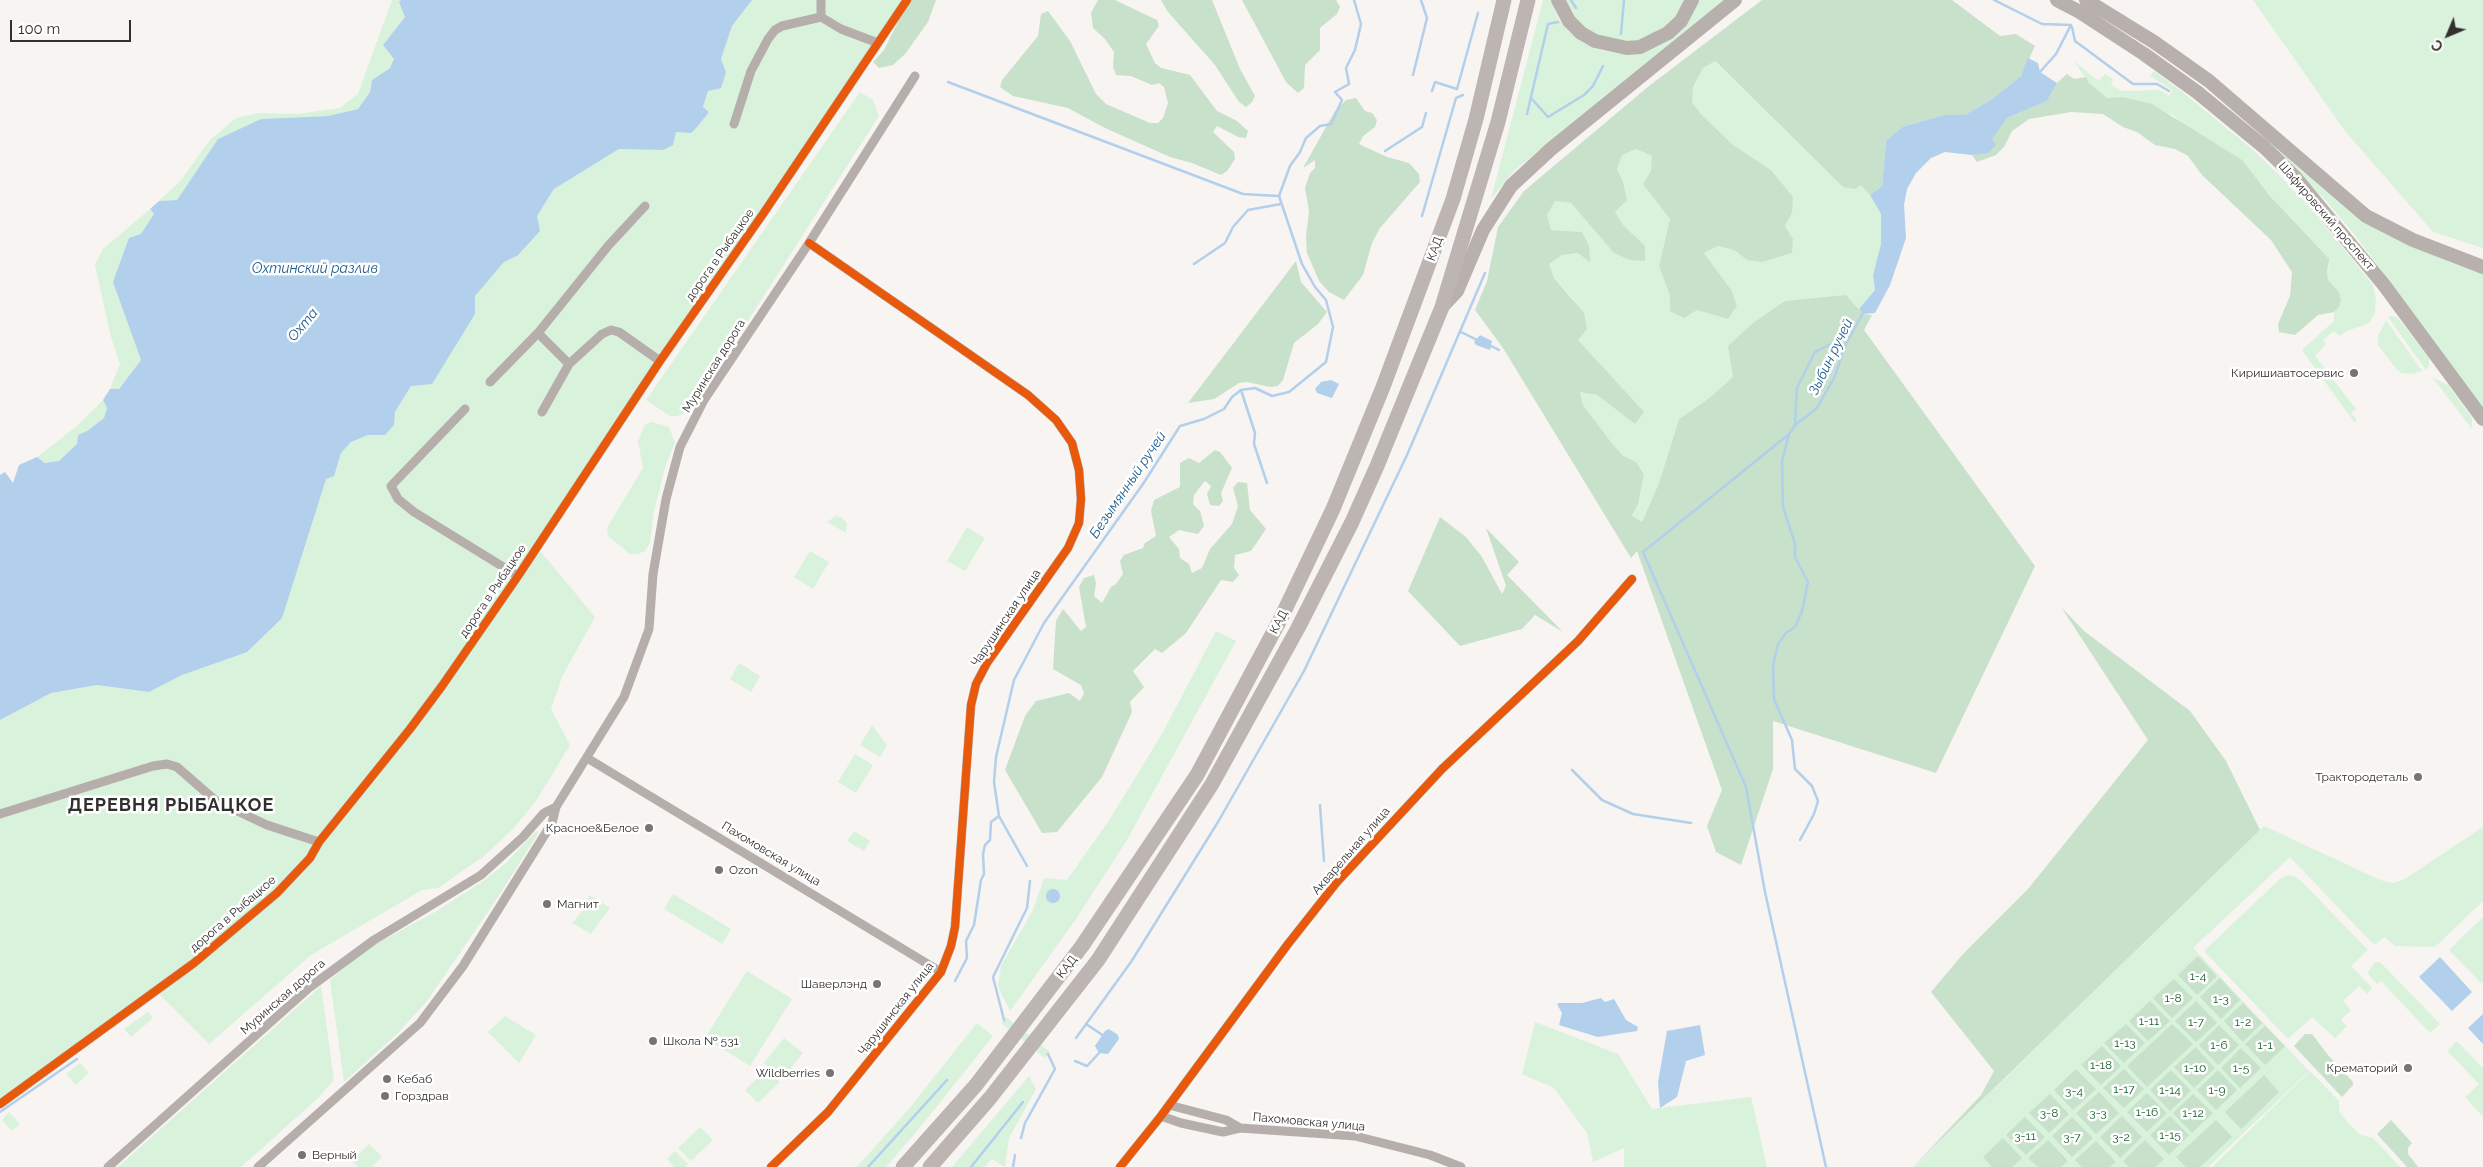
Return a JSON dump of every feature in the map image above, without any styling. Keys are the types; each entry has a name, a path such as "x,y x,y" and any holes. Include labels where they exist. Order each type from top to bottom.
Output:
{"highway":[{"name":"КАД","path":"903,1167 976,1085 1082,946 1196,775 1282,618 1333,509 1383,387 1453,199 1476,119 1504,0"},
{"name":"КАД","path":"930,1167 990,1098 1098,960 1212,784 1298,628 1352,522 1442,307 1498,122 1528,0"}],"main road":[{"path":"1558,0 1569,21 1581,33 1595,41 1627,48 1640,47 1668,33 1682,21 1692,0"},
{"path":"1442,307 1457,291 1483,230 1511,186 1551,149 1735,0"},
{"name":"Шафировский проспект","path":"2057,0 2078,11 2144,54 2197,92 2264,147 2295,177 2384,285 2483,419"},
{"path":"2086,0 2154,42 2208,81 2366,216 2412,240 2483,267"}],"street":[{"path":"821,0 821,17"},
{"name":"дорога в Рыбацкое","path":"0,1104 194,962 278,893 310,858 319,842 410,729 518,576 660,361 763,214 907,0"},
{"path":"734,124 751,71 768,39 775,30 782,26 821,17 841,28 878,43"},
{"name":"Муринская дорога","path":"258,1167 389,1052 430,1011 463,966 552,823 556,807 624,696 650,629 653,574 663,518 680,447 704,400 809,243 915,76"},
{"path":"490,382 538,333 608,246 645,206"},
{"name":"Чарушинская улица","path":"771,1167 828,1112 941,972 956,927 971,705 976,684 996,650 1068,548 1078,523 1081,499 1079,470 1072,444 1056,420 1028,394 809,243"},
{"path":"542,412 569,364 602,334 611,330 619,332 660,361"},
{"path":"538,333 569,364"},
{"path":"465,410 391,486 398,499 414,512 518,576"},
{"name":"Акварельная улица","path":"1120,1167 1161,1116 1288,944 1337,882 1442,769 1578,641 1632,579"},
{"name":"Пахомовская улица","path":"587,758 941,972"},
{"path":"0,814 152,766 167,764 177,767 216,801 267,825 319,842"},
{"name":"Муринская дорога","path":"108,1167 310,987 374,940 481,875 523,837 544,813 556,807"},
{"name":"Пахомовская улица","path":"1169,1105 1226,1120 1240,1128"},
{"name":"Пахомовская улица","path":"1161,1116 1181,1123 1224,1132 1240,1128 1355,1136 1421,1152 1461,1167"}],"green space":[{"path":"392,0 401,0 399,2 405,17 383,45 394,59 390,68 372,80 370,92 358,109 328,116 261,119 218,139 177,200 159,201 181,180 210,140 236,118 259,113 297,114 340,108 358,94"},
{"path":"752,0 904,0 537,547 595,617 562,677 551,709 570,745 536,801 513,829 484,856 438,888 422,890 311,955 209,1044 153,988 0,1099 0,720 51,693 97,685 149,692 182,675 326,479 334,475 341,453 351,442 368,435 385,434 394,425 395,412 411,386 475,314 474,296 504,262 517,256 537,216 554,189 619,149 663,150 676,132 709,112 703,107 708,91 726,72 721,59 732,26"},
{"path":"911,0 936,0 928,22 905,54 893,65 879,68 873,62 884,50"},
{"path":"1098,0 1115,0 1157,20 1159,26 1146,44 1155,63 1161,68 1190,75 1217,111 1237,121 1248,131 1246,138 1238,137 1217,126 1213,132 1234,152 1235,159 1227,171 1221,175 1192,163 1170,157 1105,128 1068,108 1013,96 1000,87 1002,80 1038,36 1041,14 1048,11 1070,41 1096,94 1106,104 1150,123 1158,123 1163,118 1168,103 1164,87 1159,83 1152,85 1131,76 1116,75 1113,67 1114,52 1105,39 1093,28 1091,13"},
{"path":"1161,0 1212,0 1240,69 1255,96 1252,102 1246,107 1239,102 1215,65 1168,12"},
{"path":"1242,0 1336,0 1340,7 1337,14 1320,28 1320,50 1305,65 1304,88 1298,93 1286,82"},
{"path":"1543,0 1551,0 1558,18 1569,32 1584,43 1600,50 1633,54 1669,40 1683,29 1693,13 1698,0 1725,0 1514,171 1491,199"},
{"path":"1563,0 1686,0 1680,13 1670,24 1642,40 1629,43 1596,36 1570,16"},
{"path":"1762,0 1952,0 2000,36 2016,34 2035,46 2021,76 1992,99 1965,115 1944,115 1902,127 1886,141 1882,186 1870,195 1861,185 1855,189 1843,187 1715,61 1703,68 1693,87 1692,102 1701,114 1733,145 1771,170 1793,197 1792,213 1785,226 1793,239 1792,253 1762,262 1747,260 1734,250 1718,246 1704,253 1732,291 1737,306 1728,319 1697,310 1684,318 1670,311 1670,296 1659,266 1670,219 1643,184 1651,171 1652,156 1636,149 1622,155 1617,169 1623,182 1627,200 1615,212 1623,225 1645,246 1645,261 1630,260 1614,253 1571,203 1555,201 1547,215 1551,230 1582,232 1589,246 1590,262 1578,253 1562,255 1549,264 1554,278 1584,313 1587,329 1578,340 1644,412 1635,424 1597,395 1580,392 1583,405 1611,442 1622,455 1636,462 1644,474 1638,504 1632,516 1642,522 1659,483 1679,419 1708,399 1733,377 1728,346 1753,323 1785,301 1846,295 1863,314 1872,315 1864,330 2035,566 1936,773 1773,721 1773,769 1741,865 1716,852 1707,826 1722,790 1637,551 1631,558 1503,348 1475,310 1487,281 1498,227 1524,191 1649,86"},
{"path":"2253,0 2483,0 2483,248 2433,232 2345,131"},
{"path":"1714,61 1843,187 1861,185 1870,195 1881,214 1881,244 1873,275 1875,290 1859,309 1846,295 1733,377 1708,399 1679,419 1659,483 1642,522 1632,517 1638,504 1644,473 1636,462 1622,455 1583,405 1580,391 1597,395 1622,414 1608,374 1578,340 1575,301 1554,278 1548,264 1562,255 1578,253 1582,232 1551,230 1547,215 1555,201 1571,203 1604,241 1633,234 1623,225 1615,212 1623,182 1617,169 1621,155 1636,149 1652,156 1652,196 1662,206 1670,219 1659,266 1670,296 1670,311 1697,310 1728,319 1737,306 1732,291 1704,253 1718,246 1734,250 1747,260 1793,239 1785,226 1792,213 1771,170 1733,145 1701,114 1692,102 1693,87 1703,68"},
{"path":"2074,61 2096,79 2100,80 2105,74 2113,79 2111,85 2122,91 2159,90 2170,96 2172,90 2150,76 2154,71 2181,91 2252,149 2279,175 2311,209 2373,285 2376,299 2375,313 2369,323 2347,331 2340,336 2334,331 2323,340 2326,344 2315,356 2356,409 2351,413 2357,420 2354,422 2302,350 2334,321 2334,312 2339,307 2338,291 2328,280 2329,266 2241,160 2190,130 2173,115 2122,97 2107,98 2101,95 2089,83"},
{"path":"2067,74 2074,79 2086,77 2089,83 2107,98 2122,97 2152,104 2242,160 2271,197 2329,259 2328,280 2338,291 2341,299 2339,307 2334,312 2318,315 2295,335 2279,332 2278,324 2290,296 2292,272 2271,240 2202,175 2188,156 2175,149 2155,145 2137,132 2123,127 2103,114 2071,112 2029,119 2012,131 2004,147 1996,155 1977,162 1972,155 1980,153 2007,118 2047,101 2057,83"},
{"path":"860,92 873,100 879,116 690,411 678,416 670,416 646,400"},
{"path":"1356,98 1365,111 1372,113 1377,120 1375,127 1363,136 1359,144 1387,157 1409,163 1419,174 1420,182 1380,228 1372,243 1363,275 1344,300 1329,292 1319,281 1307,253 1306,237 1309,211 1305,188 1310,173 1315,168 1315,160 1303,168 1335,111 1346,100"},
{"path":"2232,107 2331,194 2483,271 2483,408 2355,235 2325,200 2255,129 2230,109"},
{"path":"150,209 154,214 113,281 141,360 119,389 110,389 120,364 111,337 95,265 103,249"},
{"path":"1296,261 1301,282 1327,312 1318,324 1294,343 1283,380 1278,386 1270,387 1247,382 1239,383 1214,399 1188,403"},
{"path":"2388,317 2397,317 2429,358 2429,366 2426,370"},
{"path":"2386,320 2422,371 2412,374 2402,373 2397,370 2378,345 2378,336"},
{"path":"2433,378 2448,385 2472,418 2472,429"},
{"path":"103,400 107,408 104,418 87,431 78,435 77,444 59,461 45,463 37,457 77,426"},
{"path":"651,422 669,427 675,443 666,464 654,511 650,543 645,551 638,554 630,554 608,536 607,528 643,468 638,441 645,425"},
{"path":"1215,450 1220,452 1232,468 1221,493 1223,501 1219,506 1210,505 1207,494 1211,486 1205,481 1194,495 1193,504 1200,511 1204,526 1198,534 1179,530 1169,537 1179,549 1180,558 1189,564 1192,573 1202,568 1210,549 1232,524 1238,506 1233,488 1238,482 1247,483 1250,510 1266,529 1251,551 1235,555 1234,568 1239,575 1233,582 1221,580 1186,633 1162,653 1155,649 1133,671 1144,687 1130,702 1132,712 1102,777 1057,832 1042,833 1005,770 1025,716 1036,701 1069,693 1080,701 1084,693 1081,685 1053,669 1056,621 1063,609 1081,631 1086,627 1079,587 1084,578 1094,575 1096,583 1094,596 1102,603 1111,587 1116,584 1123,574 1120,561 1124,555 1143,548 1145,543 1156,536 1151,511 1154,500 1180,487 1180,463 1189,458 1199,463"},
{"path":"836,516 842,518 847,523 846,533 827,522"},
{"path":"1440,517 1466,537 1482,557 1502,594 1506,586 1486,528 1519,562 1507,575 1563,632 1535,615 1522,629 1460,646 1408,591"},
{"path":"967,527 985,538 965,571 947,561"},
{"path":"810,551 829,562 813,589 794,577"},
{"path":"2061,607 2084,631 2190,711 2226,761 2260,830 1913,1167 1981,1095 1994,1071 1931,992 1963,954 2028,889 2148,740"},
{"path":"1216,631 1236,641 1127,840 1076,919 1010,1011 998,987 1001,966 1033,910 1044,878 1067,880 1108,822 1162,734"},
{"path":"739,663 760,676 751,692 730,679"},
{"path":"872,725 887,745 880,757 860,745"},
{"path":"855,754 873,765 856,793 838,782"},
{"path":"2264,826 2380,880 2393,883 2405,879 2483,827 2483,901 2435,947 2395,946 2385,937 2374,945 2290,857 2193,948 2309,1071 2208,1167 1914,1167"},
{"path":"536,831 539,832 500,894 427,1001 397,1034 344,1082 330,980 353,960 381,941 435,912 482,882 506,863"},
{"path":"854,831 870,841 864,851 847,841"},
{"path":"2288,875 2294,876 2302,882 2368,950 2351,966 2372,988 2367,994 2359,986 2343,1001 2351,1010 2341,1020 2347,1026 2335,1038 2312,1017 2288,1039 2204,951 2281,878"},
{"path":"673,894 731,929 722,944 664,909"},
{"path":"589,895 610,908 591,934 572,923 583,910"},
{"path":"2483,917 2483,981 2481,983 2449,950"},
{"name":"1-4","path":"2198,956 2217,976 2197,995 2178,975"},
{"path":"2375,962 2380,962 2440,1024 2430,1033 2381,981 2377,984 2367,973"},
{"path":"747,971 792,999 750,1066 705,1038"},
{"name":"1-3","path":"2220,978 2240,1000 2221,1019 2200,997"},
{"name":"1-8","path":"2174,979 2193,998 2172,1018 2153,998"},
{"path":"321,986 334,1080 317,1099 241,1167 118,1167"},
{"name":"1-11","path":"2150,1001 2170,1021 2148,1041 2129,1021"},
{"name":"1-7","path":"2196,1001 2217,1023 2196,1042 2175,1021"},
{"name":"1-2","path":"2243,1003 2262,1023 2243,1042 2224,1021"},
{"path":"148,1012 153,1018 131,1037 124,1029"},
{"path":"505,1016 536,1035 519,1063 488,1032"},
{"path":"1006,1017 1050,1052 1045,1058 1001,1023"},
{"path":"1535,1022 1618,1054 1652,1109 1751,1097 1767,1167 1624,1167 1624,1148 1593,1162 1587,1133 1554,1088 1522,1074"},
{"path":"977,1023 993,1036 922,1125 886,1167 857,1167 907,1111"},
{"name":"1-13","path":"2126,1024 2145,1043 2124,1063 2104,1043"},
{"path":"2172,1024 2193,1044 2147,1087 2127,1066"},
{"name":"1-6","path":"2219,1025 2239,1045 2218,1065 2199,1045"},
{"name":"1-1","path":"2265,1026 2285,1046 2265,1065 2245,1044"},
{"path":"2305,1034 2312,1034 2353,1082 2353,1085 2342,1097 2294,1046"},
{"path":"784,1038 803,1053 783,1078 764,1063"},
{"path":"2457,1041 2483,1068 2483,1117 2465,1097 2479,1084 2447,1051"},
{"name":"1-18","path":"2102,1046 2121,1066 2101,1085 2081,1065"},
{"name":"1-10","path":"2196,1047 2215,1068 2194,1088 2174,1067"},
{"name":"1-5","path":"2241,1048 2261,1068 2240,1088 2221,1068"},
{"path":"80,1063 89,1073 76,1085 66,1074"},
{"path":"767,1069 780,1082 758,1103 745,1090"},
{"name":"3-4","path":"2076,1069 2096,1089 2073,1110 2054,1090"},
{"name":"1-17","path":"2124,1069 2144,1089 2124,1108 2103,1088"},
{"name":"1-14","path":"2171,1070 2191,1091 2170,1111 2150,1090"},
{"name":"1-9","path":"2218,1070 2237,1090 2216,1110 2197,1090"},
{"path":"2310,1071 2339,1101 2339,1111 2348,1123 2361,1135 2373,1138 2400,1167 2212,1167"},
{"path":"2264,1075 2279,1092 2241,1129 2225,1112"},
{"path":"1029,1076 1036,1089 1009,1138 1005,1167 992,1159 985,1167 952,1167"},
{"name":"3-3","path":"2099,1092 2119,1113 2096,1134 2076,1113"},
{"name":"1-16","path":"2147,1093 2167,1113 2147,1132 2127,1112"},
{"name":"3-8","path":"2050,1094 2069,1114 2049,1133 2029,1113"},
{"name":"1-12","path":"2193,1094 2213,1113 2192,1133 2173,1113"},
{"path":"9,1112 20,1124 12,1131 2,1120"},
{"name":"3-2","path":"2122,1116 2142,1137 2120,1158 2100,1137"},
{"name":"1-15","path":"2170,1116 2189,1135 2169,1155 2150,1135"},
{"name":"3-11","path":"2025,1117 2045,1137 2026,1155 2006,1135"},
{"name":"3-7","path":"2072,1117 2093,1138 2072,1157 2052,1136"},
{"path":"2216,1120 2232,1137 2200,1167 2186,1167 2176,1157"},
{"path":"2391,1120 2412,1143 2408,1148 2408,1154 2418,1167 2407,1167 2377,1134"},
{"path":"700,1127 713,1140 691,1161 678,1148"},
{"path":"2003,1138 2022,1158 2012,1167 1992,1167 1983,1157"},
{"path":"2048,1140 2068,1161 2061,1167 2038,1167 2028,1158"},
{"path":"2145,1140 2164,1159 2156,1167 2129,1167 2123,1161"},
{"path":"2096,1141 2116,1162 2110,1167 2082,1167 2075,1160"},
{"path":"369,1144 382,1157 372,1167 358,1167 352,1161"},
{"path":"675,1151 688,1164 685,1167 674,1167 667,1159"}],"water":[{"name":"Охтинский разлив","path":"401,0 752,0 732,26 721,59 726,72 721,88 708,91 703,107 709,112 697,127 691,133 676,132 673,145 663,150 619,149 554,189 537,216 540,231 517,256 504,262 475,296 475,314 432,384 411,386 395,412 394,425 385,435 368,435 351,442 341,453 334,476 326,479 282,618 247,652 182,675 149,692 97,685 51,693 0,720 0,475 5,472 13,483 19,465 37,457 45,463 59,461 77,444 78,435 87,431 104,418 107,408 103,400 110,389 119,389 141,360 113,282 129,238 141,234 154,214 150,209 159,201 177,200 218,139 261,119 328,116 358,109 370,92 372,80 390,68 394,59 383,45 405,17 399,2"},
{"path":"2028,58 2038,63 2040,72 2057,83 2047,101 2007,118 1992,139 1996,145 1988,153 1972,155 1945,152 1931,158 1916,173 1907,189 1904,205 1906,238 1890,285 1875,313 1863,314 1859,309 1875,290 1873,275 1881,244 1881,214 1870,195 1882,186 1886,141 1902,127 1944,115 1965,115 1992,99 2021,76"},
{"path":"1480,335 1492,341 1490,350 1476,345 1474,342"},
{"path":"1331,380 1339,384 1332,398 1317,393 1315,389 1321,382"},
{"path":"1050,889 1056,889 1060,896 1056,903 1050,903 1046,899 1046,893"},
{"path":"2440,957 2472,992 2452,1011 2419,977"},
{"path":"1601,998 1605,1002 1614,999 1626,1020 1638,1027 1637,1031 1598,1037 1559,1025 1562,1013 1557,1004 1582,1003"},
{"path":"2483,1014 2483,1044 2468,1028"},
{"path":"1700,1025 1705,1055 1686,1061 1677,1097 1660,1108 1658,1082 1667,1031"},
{"path":"1109,1029 1118,1035 1119,1039 1108,1054 1099,1053 1095,1046 1105,1031"}],"waterway":[{"name":"Безымянный ручей","path":"1027,866 999,816 994,782 996,757 1014,680 1044,623 1143,484 1180,426 1204,419 1224,409 1232,397 1241,390 1255,388 1272,396 1289,392 1326,362 1333,327 1326,300 1315,287 1302,264 1279,196 1290,166 1300,152 1306,138 1320,126 1331,124 1342,100 1335,92 1349,84 1346,68 1355,50 1361,24 1354,0"},
{"path":"1413,75 1427,18 1421,0"},
{"path":"1571,0 1576,8"},
{"path":"1621,34 1624,0"},
{"path":"1994,0 2042,24 2071,25"},
{"path":"1432,91 1435,82 1457,89 1478,13"},
{"path":"1527,114 1548,24 1558,22"},
{"name":"Зыбин ручей","path":"2039,73 2056,54 2071,25"},
{"path":"2072,27 2075,41 2133,84 2157,84 2169,91"},
{"path":"1531,98 1548,117 1584,95 1593,86 1603,66"},
{"path":"948,82 1243,194 1278,196"},
{"path":"1422,216 1456,98 1463,95"},
{"path":"1385,151 1422,127 1426,113"},
{"path":"1194,264 1225,243 1233,227 1248,210 1281,204"},
{"path":"1076,1038 1131,962 1218,822 1304,671 1407,455 1485,273"},
{"name":"Зыбин ручей","path":"1800,840 1814,814 1818,801 1812,786 1795,769 1792,740 1774,699 1773,665 1778,644 1786,633 1795,627 1802,611 1808,582 1795,557 1795,544 1783,507 1782,461 1789,434 1795,425 1817,408 1834,378 1846,344 1864,311"},
{"path":"1461,332 1477,340"},
{"path":"1795,425 1797,388 1815,352 1853,332"},
{"path":"1489,345 1499,350"},
{"path":"1241,390 1255,433 1254,444 1267,483"},
{"path":"1788,435 1643,552 1746,787 1765,892 1826,1167"},
{"path":"1572,770 1602,800 1633,814 1691,823"},
{"path":"1320,805 1324,861"},
{"path":"955,981 967,958 966,941 974,925 981,880 984,874 983,854 985,845 990,840 991,822 999,816"},
{"name":"Безымянный ручей","path":"1004,1020 993,977 1027,908 1030,881"},
{"path":"1086,1024 1104,1036"},
{"path":"1075,1061 1087,1066 1100,1052"},
{"name":"Безымянный ручей","path":"1021,1138 1025,1123 1055,1069 1048,1054"},
{"path":"0,1112 77,1059"},
{"path":"868,1167 947,1080"},
{"path":"971,1167 1023,1102"},
{"name":"Безымянный ручей","path":"1013,1167 1015,1155"}],"cycle path":[{"path":"0,1104 194,963 277,893 310,858 319,842 442,686 518,576 660,361 763,214 907,0"},
{"path":"771,1167 828,1112 941,972 951,946 955,927 971,705 976,684 987,663 1068,548 1079,523 1081,499 1079,470 1072,443 1056,420 1028,395 809,243"},
{"path":"1120,1167 1161,1116 1288,944 1337,882 1442,769 1578,641 1632,579"}],"place":[{"name":"Киришиавтосервис","path":"2354,373"},
{"name":"Трактородеталь","path":"2418,777"},
{"name":"Красное&Белое","path":"649,828"},
{"name":"Ozon","path":"719,870"},
{"name":"Магнит","path":"547,904"},
{"name":"Шаверлэнд","path":"877,984"},
{"name":"Школа № 531","path":"653,1041"},
{"name":"Крематорий","path":"2408,1068"},
{"name":"Wildberries","path":"830,1073"},
{"name":"Кебаб","path":"387,1079"},
{"name":"Горздрав","path":"385,1096"},
{"name":"Верный","path":"302,1155"}],"district":[{"name":"ДЕРЕВНЯ РЫБАЦКОЕ","path":"171,806"}],"water label":[{"name":"Охта","path":"303,325"}]}
